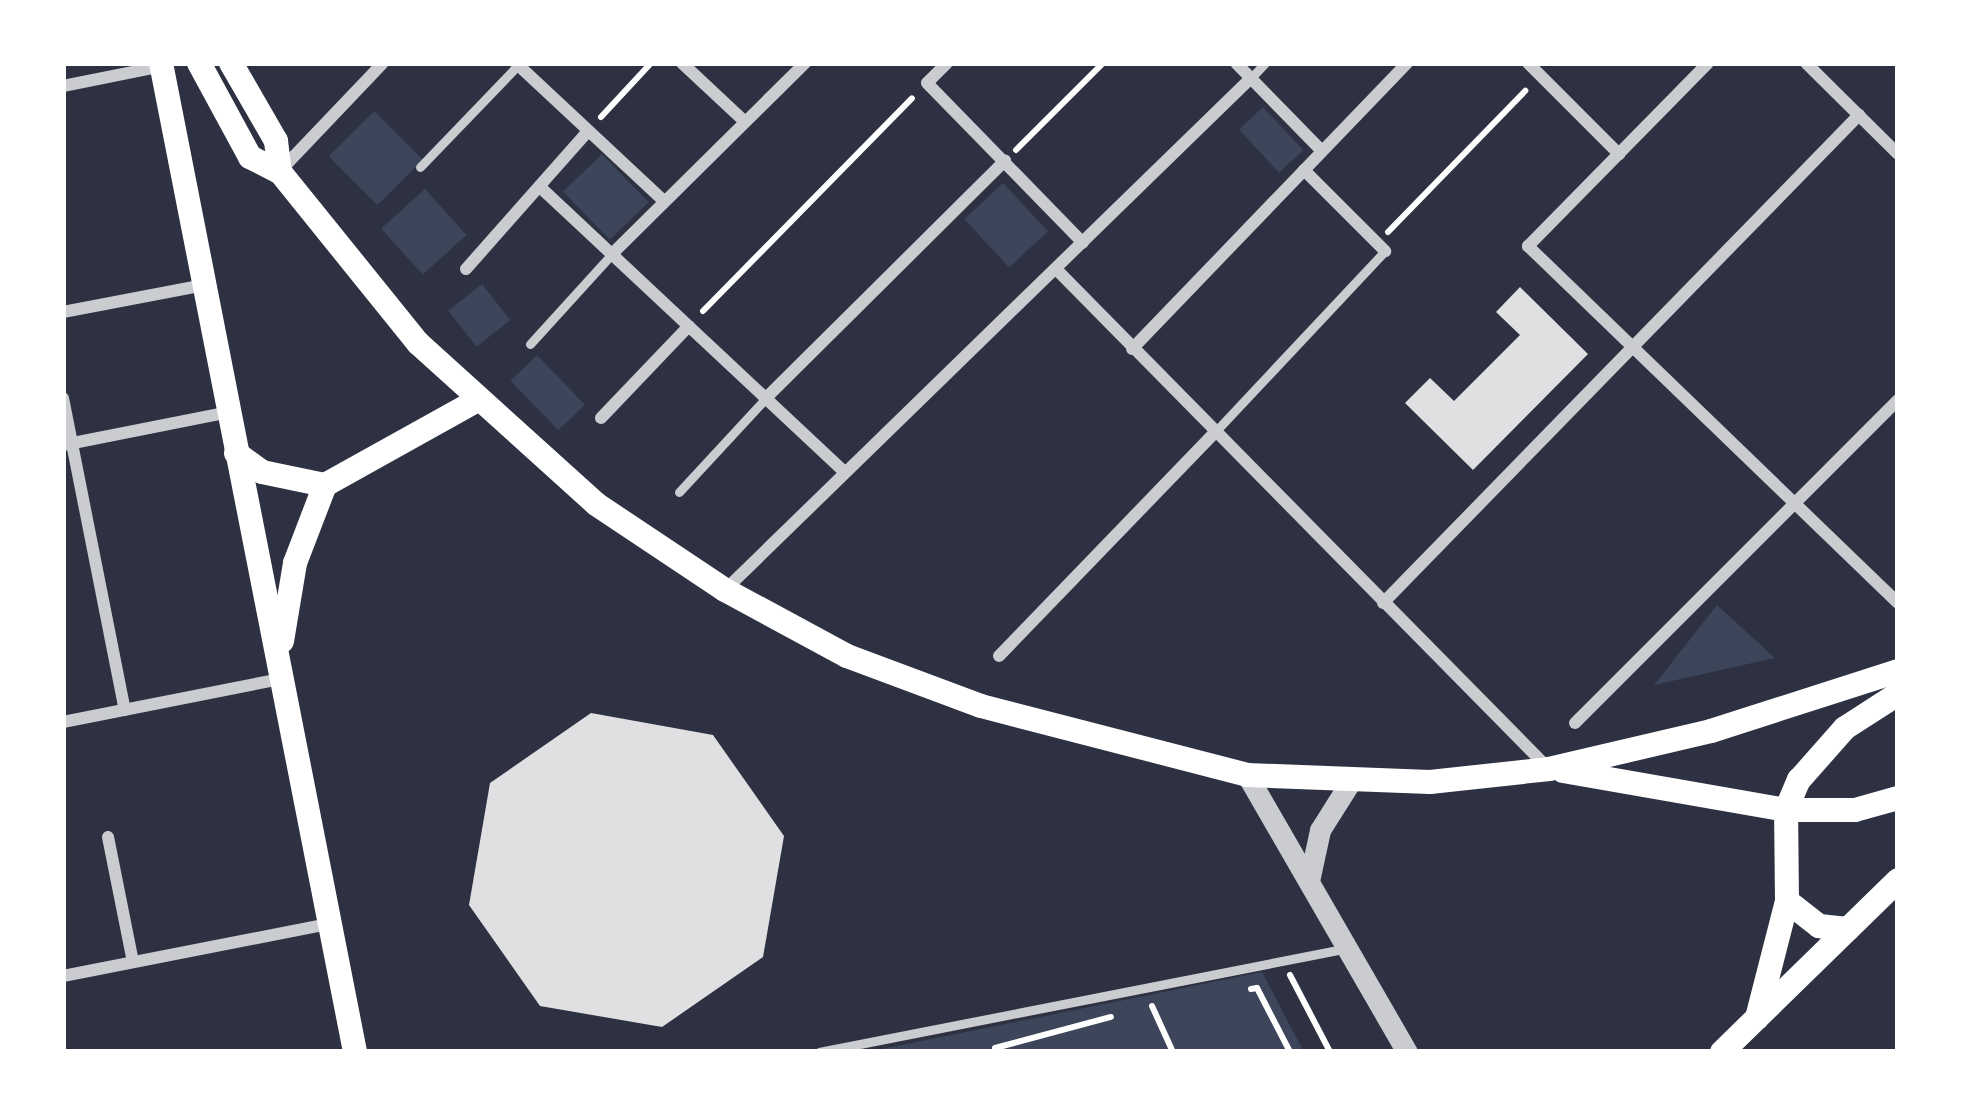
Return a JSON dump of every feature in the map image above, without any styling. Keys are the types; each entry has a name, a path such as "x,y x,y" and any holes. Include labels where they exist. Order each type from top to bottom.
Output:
{"main road":[{"path":"199,63 250,157 280,172 405,328 476,401 596,504 725,590 848,656 981,706 1247,775 1349,784 1549,769 1711,731 1898,671"},
{"path":"231,63 276,141 280,172"},
{"path":"161,65 355,1052"},
{"path":"236,453 280,479 326,485 476,401"},
{"path":"280,679 287,596 326,485"},
{"path":"1756,1018 1787,902 1786,810 1820,751 1898,694"},
{"path":"1549,769 1786,810 1855,810 1898,798"},
{"path":"1722,1052 1898,880"},
{"path":"1787,902 1820,926 1848,929"}],"street":[{"path":"280,172 382,63"},
{"path":"682,63 743,121"},
{"path":"612,254 805,63"},
{"path":"947,63 927,83 1083,244"},
{"path":"1236,63 1322,151"},
{"path":"1132,349 1407,63"},
{"path":"1528,63 1619,154"},
{"path":"1708,63 1528,246 1898,603"},
{"path":"1806,63 1898,154"},
{"path":"518,64 664,202"},
{"path":"63,86 161,65"},
{"path":"725,590 1251,78"},
{"path":"1383,603 1859,115"},
{"path":"466,269 587,132"},
{"path":"766,398 1005,161"},
{"path":"1304,170 1381,247"},
{"path":"540,187 843,471"},
{"path":"1056,269 1549,769"},
{"path":"63,312 204,285"},
{"path":"601,418 688,326"},
{"path":"63,398 68,444 125,710"},
{"path":"1575,723 1898,400"},
{"path":"68,444 229,412"},
{"path":"999,656 1214,433"},
{"path":"63,722 280,679"},
{"path":"1247,775 1407,1052"},
{"path":"1309,881 1320,830 1349,784"},
{"path":"107,837 133,962"},
{"path":"63,976 329,924"}],"lane":[{"path":"1251,78 1265,63"},
{"path":"420,167 518,64"},
{"path":"1214,433 1381,247"},
{"path":"530,344 612,254"},
{"path":"679,492 766,398"},
{"path":"819,1052 1347,948"}],"path":[{"path":"587,132 651,63"},
{"path":"1005,161 1103,63"},
{"path":"1381,247 1540,75"},
{"path":"688,326 927,83"},
{"path":"1283,961 1330,1052"},
{"path":"1237,992 1258,988 1290,1052"},
{"path":"968,1052 996,1050 1174,1003"},
{"path":"1153,1006 1173,1052"}],"shaded area":[{"path":"1263,107 1303,150 1279,173 1239,130"},
{"path":"374,111 423,160 378,205 329,156"},
{"path":"602,154 649,202 610,240 563,192"},
{"path":"1003,183 1048,231 1009,267 964,219"},
{"path":"425,189 466,235 423,275 381,228"},
{"path":"482,284 510,320 476,347 448,310"},
{"path":"537,355 585,405 558,430 510,381"},
{"path":"1717,605 1775,658 1654,685"},
{"path":"1262,972 1304,1052 867,1052"}],"building":[{"path":"1520,287 1588,354 1473,470 1405,403 1430,378 1454,401 1520,335 1496,312"},
{"path":"591,713 713,735 784,836 763,957 662,1027 540,1006 469,905 490,783"}]}
